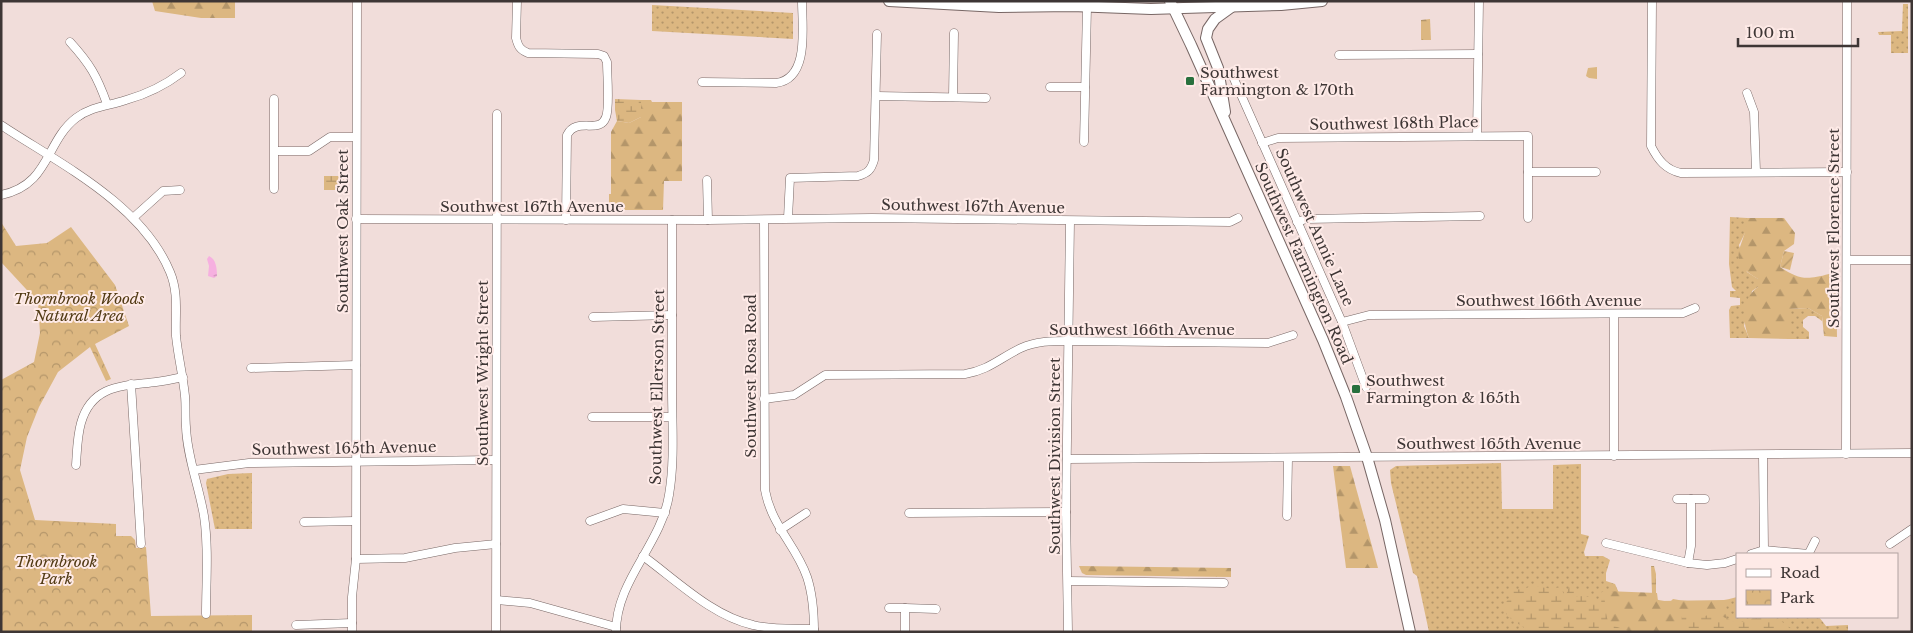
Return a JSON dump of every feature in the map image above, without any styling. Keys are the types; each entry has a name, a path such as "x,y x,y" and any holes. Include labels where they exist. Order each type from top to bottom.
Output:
{"main road":[{"path":"889,1 1000,6 1087,6 1114,8 1171,5 1233,6 1322,1"},
{"path":"1114,8 1124,1"},
{"name":"Southwest Farmington Road","path":"1171,5 1228,126 1323,340 1367,458 1387,527 1410,632"},
{"path":"1228,126 1218,68 1206,38 1208,28 1215,19 1233,6"}],"street":[{"name":"Southwest Oak Street","path":"352,632 356,559 357,1"},
{"path":"517,1 516,38 523,52 598,54 607,58 607,112 604,122 599,125 576,126 569,129 566,140 566,220"},
{"path":"702,82 776,83 787,80 794,75 800,60 802,1"},
{"path":"1477,136 1479,1"},
{"path":"1652,1 1651,146 1655,155 1666,167 1680,173 1847,172"},
{"name":"Southwest Florence Street","path":"1846,454 1847,1"},
{"path":"1084,142 1087,6"},
{"path":"953,97 954,33"},
{"path":"788,218 790,178 858,176 872,168 874,160 877,34"},
{"path":"70,42 88,62 107,104"},
{"path":"1339,55 1478,54"},
{"path":"1,195 21,188 32,181 65,129 75,118 90,109 151,92 181,73"},
{"name":"Southwest Annie Lane","path":"1234,80 1342,322 1366,387"},
{"path":"1050,88 1085,88"},
{"path":"1747,93 1754,112 1756,172"},
{"path":"876,96 986,98"},
{"path":"274,99 274,189"},
{"name":"Southwest Wright Street","path":"496,632 495,460 498,114"},
{"path":"1,125 90,181 133,218 160,253 170,273 175,288 176,337 183,377 188,448 204,516 206,614"},
{"name":"Southwest 168th Place","path":"1262,143 1278,138 1528,136 1528,172"},
{"path":"275,151 309,150 330,138 356,137"},
{"path":"1528,218 1528,172 1596,172"},
{"path":"707,180 708,220"},
{"path":"133,218 163,191 180,190"},
{"path":"1297,222 1306,219 1480,216"},
{"name":"Southwest 167th Avenue","path":"356,219 764,220 788,218 1230,222 1238,218"},
{"name":"Southwest Ellerson Street","path":"616,630 622,598 628,582 654,538 665,513 671,478 672,220"},
{"name":"Southwest Rosa Road","path":"764,220 765,490 767,501 780,530 808,578 813,607 814,630"},
{"name":"Southwest Division Street","path":"1068,632 1066,512 1070,220"},
{"path":"1847,260 1912,260"},
{"name":"Southwest 166th Avenue","path":"1342,322 1369,315 1683,313 1695,308"},
{"path":"1614,314 1614,456"},
{"path":"593,317 672,315"},
{"name":"Southwest 166th Avenue","path":"764,399 794,395 816,379 830,374 965,374 977,372 989,368 1022,348 1036,342 1268,343 1293,335"},
{"path":"251,368 356,366"},
{"path":"76,465 81,423 89,406 104,392 122,385 157,382 183,377"},
{"path":"131,384 141,544"},
{"path":"592,417 672,417"},
{"name":"Southwest 165th Avenue","path":"1067,459 1912,453"},
{"path":"1763,455 1764,550"},
{"path":"1287,516 1288,458"},
{"name":"Southwest 165th Avenue","path":"194,470 249,462 495,460"},
{"path":"1688,563 1691,546 1691,498"},
{"path":"1677,499 1705,499"},
{"path":"590,520 623,509 665,513"},
{"path":"909,513 1066,512"},
{"path":"780,530 806,513"},
{"path":"304,522 355,521"},
{"path":"1890,544 1912,529"},
{"path":"1809,553 1815,540"},
{"path":"1606,543 1688,563 1707,565 1736,559"},
{"path":"356,559 405,558 456,548 496,544"},
{"path":"1754,553 1764,550 1798,553"},
{"path":"643,556 710,606 734,619 751,625 769,628 814,630"},
{"path":"1068,581 1224,583"},
{"path":"497,600 530,603 616,630"},
{"path":"889,608 936,609"},
{"path":"905,608 905,632"},
{"path":"296,625 352,623"}],"green space":[{"path":"152,1 235,1 235,18 201,18 155,11"},
{"path":"1903,4 1908,4 1908,53 1891,53 1891,35 1879,35 1878,32 1902,31"},
{"path":"652,5 793,13 793,39 652,31"},
{"path":"1430,19 1431,40 1421,40 1421,20"},
{"path":"1597,67 1597,79 1586,76 1588,68"},
{"path":"615,99 641,100 641,117 629,123 617,121"},
{"path":"641,100 682,102 682,181 664,181 663,210 609,210 609,194 611,194 611,132 617,121 629,123 641,117"},
{"path":"324,176 344,176 344,190 324,190"},
{"path":"1730,217 1747,218 1747,229 1739,245 1747,272 1758,279 1758,287 1752,291 1744,326 1749,338 1730,338 1729,310 1731,306 1740,305 1740,298 1730,297 1730,291 1736,291 1732,287 1729,264"},
{"path":"1747,218 1784,218 1795,233 1794,244 1784,251 1780,267 1798,277 1809,278 1829,274 1836,281 1837,337 1824,336 1822,316 1808,308 1789,309 1789,339 1749,338 1745,325 1744,311 1748,298 1758,287 1758,279 1741,265 1739,258"},
{"path":"1,222 16,246 47,243 71,227 115,285 129,326 95,344 111,379 106,381 90,347 58,372 39,407 27,437 20,470 35,520 116,524 116,536 131,536 135,540 136,548 146,547 151,616 252,615 252,632 1,632 1,380 34,362 40,333 38,302 1,262"},
{"path":"1784,251 1794,253 1790,270 1780,267"},
{"path":"1808,308 1822,316 1822,321 1815,316 1808,316 1803,320 1803,327 1809,332 1809,339 1789,339 1789,309"},
{"path":"1501,463 1502,509 1553,509 1553,465 1581,464 1581,534 1589,536 1584,552 1585,556 1603,556 1610,560 1606,581 1615,584 1619,593 1670,602 1673,599 1705,602 1736,597 1736,618 1820,618 1826,626 1848,625 1848,632 1429,632 1417,576 1413,573 1391,483 1390,470 1396,466"},
{"path":"1333,466 1350,466 1378,568 1346,568"},
{"path":"252,473 252,529 215,529 206,483 207,479 228,474"},
{"path":"1079,566 1231,568 1231,577 1086,575 1082,573"},
{"path":"1651,566 1654,566 1656,574 1656,593 1652,593"},
{"path":"1532,585 1551,589 1561,587 1564,595 1566,595 1569,587 1575,590 1575,596 1577,597 1580,590 1586,590 1583,597 1591,597 1596,603 1600,593 1604,591 1609,624 1631,632 1529,632 1508,616 1505,608 1506,602 1512,595 1510,594 1511,590 1525,589"},
{"path":"1606,591 1657,593 1658,601 1726,600 1727,632 1606,632"},
{"path":"1694,612 1705,616 1715,613 1732,621 1745,622 1753,618 1770,618 1781,621 1792,629 1802,629 1804,632 1680,632 1682,616 1686,613"}],"water":[{"path":"209,256 215,262 217,276 214,278 208,276 209,266 207,259"}],"place":[{"name":"Southwest Farmington & 170th","path":"1190,81"},
{"name":"Southwest Farmington & 165th","path":"1356,389"}],"park label":[{"name":"Thornbrook Woods Natural Area","path":"79,306"},
{"name":"Thornbrook Park","path":"56,570"}]}
